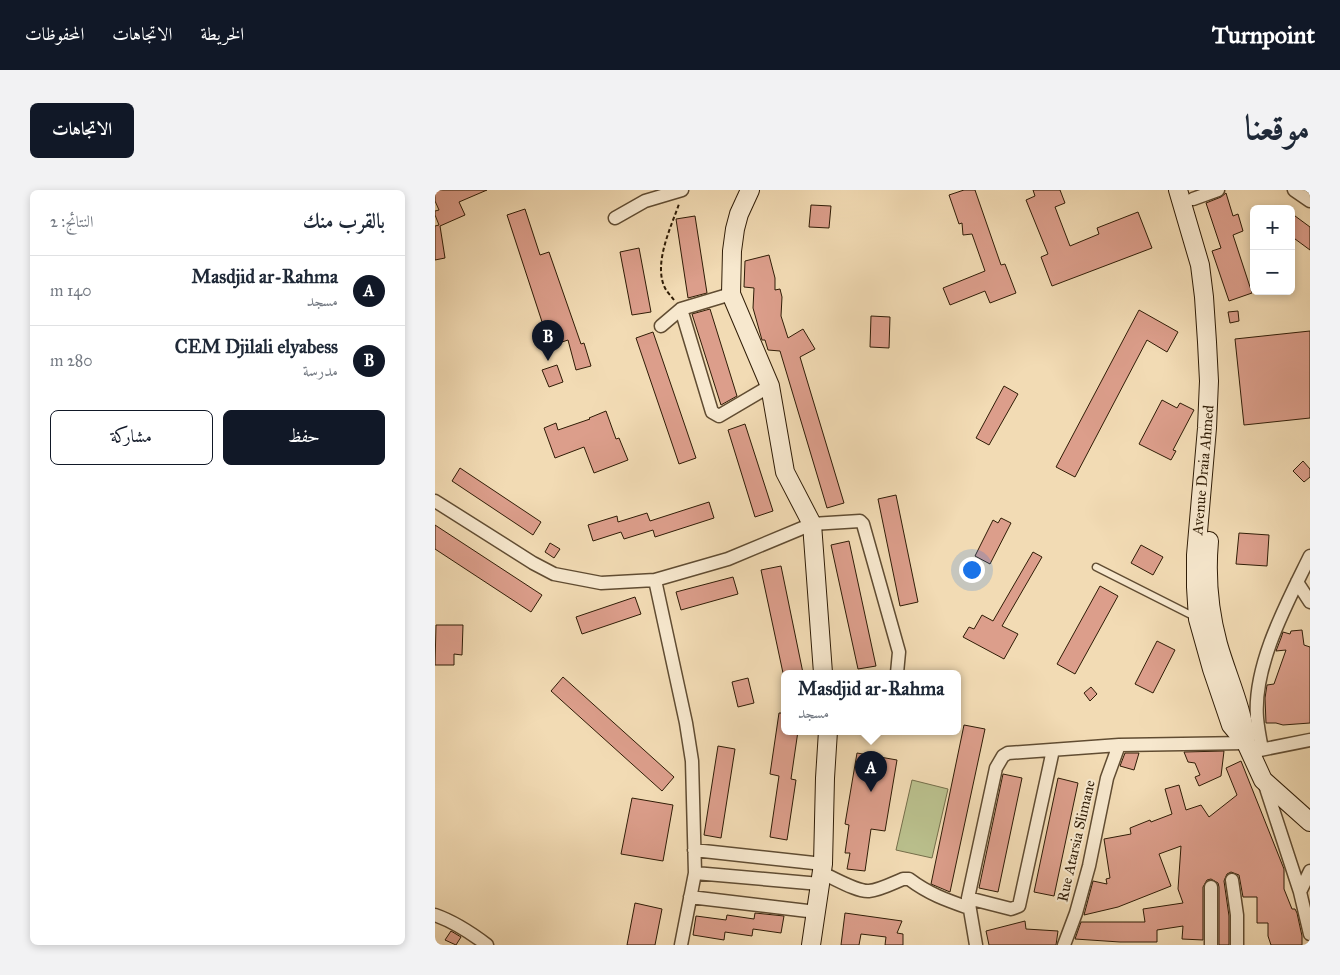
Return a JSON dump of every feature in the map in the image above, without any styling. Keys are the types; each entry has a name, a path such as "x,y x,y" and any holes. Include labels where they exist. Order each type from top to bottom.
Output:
{"street":[{"path":"750,190 739,214 735,229 731,251 731,294 770,386 785,472 812,524 823,670"},
{"name":"Avenue Draia Ahmed","path":"1178,190 1197,253 1204,297 1209,381 1207,486 1209,591 1217,641 1253,748"},
{"path":"1192,195 1218,190"},
{"path":"1294,190 1310,201"},
{"path":"615,218 645,201 681,194"},
{"name":"Avenue Draia Ahmed","path":"1192,195 1211,263 1219,356 1217,436 1196,555 1195,588 1198,619 1226,715 1231,725 1253,748"},
{"path":"661,326 681,309 731,294"},
{"path":"681,309 713,412 716,415 719,416 770,386"},
{"path":"438,507 554,574 601,583 655,580 728,559 812,524 860,521 863,524 899,652 897,670"},
{"path":"1310,556 1274,636 1261,675 1253,748 1300,892 1310,934"},
{"path":"655,580 686,723 692,761 695,873 681,945"},
{"path":"1297,582 1310,602"},
{"path":"811,945 822,874 828,735"},
{"path":"973,942 968,903 996,768 1003,756 1008,754 1119,745 1253,748 1310,740"},
{"name":"Rue Atarsia Slimane","path":"1064,945 1076,913 1107,778 1119,745"},
{"path":"694,850 822,874 846,883 855,889 870,891 903,879 909,879 937,897 1011,910 1019,906 1053,750"},
{"path":"1263,780 1310,822"},
{"path":"1300,892 1310,871"},
{"path":"695,873 822,874"},
{"path":"1233,880 1237,916 1237,945"},
{"path":"1211,887 1211,945"},
{"path":"690,897 816,912"},
{"path":"435,915 467,930 487,945"}],"lane":[{"path":"1095,567 1198,619"}],"path":[{"path":"681,194 662,254 661,271 665,287 681,309"}],"green space":[{"path":"912,780 948,789 932,858 896,850"}],"building":[{"path":"435,190 487,190 459,202 465,215 440,226 445,258 435,260 435,226 439,225 435,211 439,210 435,201"},
{"path":"964,190 975,190 1001,265 1005,264 1016,293 990,303 985,291 950,305 943,288 985,271 972,234 963,235 962,223 959,224 949,195"},
{"path":"1033,190 1060,190 1065,203 1055,207 1070,246 1099,234 1097,228 1138,212 1152,248 1052,286 1041,257 1048,254 1026,200 1035,196"},
{"path":"1226,193 1233,216 1238,214 1243,231 1233,235 1250,287 1250,294 1229,301 1212,251 1221,248 1206,203"},
{"path":"811,205 831,206 829,228 809,227"},
{"path":"525,209 540,255 549,252 581,344 584,343 591,366 576,370 568,340 562,342 559,333 547,337 507,215"},
{"path":"695,216 707,293 688,298 676,219"},
{"path":"1295,216 1310,227 1310,250 1295,239"},
{"path":"639,248 651,312 632,315 620,252"},
{"path":"769,255 775,278 775,290 780,289 782,297 781,316 788,338 803,329 815,349 800,357 844,503 827,508 780,351 768,350 765,340 762,340 753,308 754,288 744,287 745,261"},
{"path":"710,309 737,396 721,405 692,314"},
{"path":"1139,310 1178,332 1167,352 1147,340 1075,477 1056,467"},
{"path":"1238,311 1239,321 1230,323 1228,312"},
{"path":"871,316 890,317 889,348 870,347"},
{"path":"1310,331 1310,418 1244,425 1235,339"},
{"path":"653,332 696,458 679,464 636,338"},
{"path":"557,365 563,382 549,387 542,370"},
{"path":"1004,386 1018,394 989,445 976,438"},
{"path":"1162,400 1177,408 1180,403 1194,410 1173,450 1176,451 1171,460 1139,444"},
{"path":"606,411 616,439 619,438 628,460 594,473 584,447 555,458 544,428 556,423 558,430 590,419"},
{"path":"745,424 773,511 755,517 728,430"},
{"path":"1303,461 1310,469 1310,477 1304,482 1293,471"},
{"path":"460,468 541,522 533,535 452,481"},
{"path":"896,495 918,602 900,606 878,499"},
{"path":"709,502 714,518 655,537 653,530 624,539 621,532 593,541 588,525 617,516 618,522 647,513 650,521"},
{"path":"1001,518 1011,523 990,564 975,556 993,520 998,523"},
{"path":"435,525 542,595 531,612 435,549"},
{"path":"1239,533 1269,535 1267,566 1236,564"},
{"path":"849,541 876,666 858,669 831,545"},
{"path":"550,543 560,549 554,558 545,552"},
{"path":"1141,545 1163,557 1153,575 1131,563"},
{"path":"1033,552 1042,557 1002,626 1018,634 1004,659 963,637 969,627 974,629 982,615 993,621"},
{"path":"781,566 802,670 782,670 761,570"},
{"path":"733,577 738,594 681,610 676,592"},
{"path":"1100,586 1118,596 1075,674 1057,664"},
{"path":"635,597 641,614 582,634 576,617"},
{"path":"436,625 463,625 462,655 454,654 454,665 435,665"},
{"path":"1302,630 1304,645 1310,647 1310,723 1283,725 1266,723 1265,698 1267,685 1274,684 1286,650 1276,651 1283,632 1290,634 1291,631"},
{"path":"1157,641 1175,650 1153,693 1135,684"},
{"path":"563,677 674,777 662,791 551,691"},
{"path":"748,678 754,703 738,707 732,682"},
{"path":"1091,687 1097,694 1090,701 1084,693"},
{"path":"779,713 781,713 781,735 797,735 791,779 796,780 787,840 770,837 779,776 770,774"},
{"path":"964,725 985,729 950,892 931,884"},
{"path":"718,746 735,749 721,838 704,835"},
{"path":"1224,751 1221,776 1199,786 1195,777 1200,775 1195,763 1188,762 1184,752"},
{"path":"857,753 897,760 885,831 871,829 865,871 847,869 850,853 845,853 849,825 845,824"},
{"path":"1125,753 1139,753 1134,770 1120,766"},
{"path":"1241,761 1284,869 1284,889 1292,909 1295,909 1297,913 1302,945 1271,945 1268,936 1268,923 1257,923 1257,897 1243,897 1239,875 1231,872 1227,874 1224,881 1229,916 1229,945 1219,945 1219,887 1218,883 1211,879 1207,880 1203,887 1203,940 1182,939 1183,926 1157,930 1157,942 1075,939 1081,922 1145,922 1143,909 1183,903 1178,889 1181,846 1159,854 1171,886 1118,907 1084,915 1093,881 1107,884 1106,879 1110,878 1104,839 1131,834 1130,828 1172,814 1165,789 1179,785 1186,810 1201,805 1209,817 1237,795 1226,768"},
{"path":"1003,774 1022,778 998,892 979,888"},
{"path":"1058,778 1078,783 1054,896 1034,892"},
{"path":"632,798 673,805 663,861 621,854"},
{"path":"635,903 662,909 655,945 627,945"},
{"path":"755,913 784,916 781,933 753,929 752,936 725,932 724,940 693,935 696,916 726,920 727,915 754,919"},
{"path":"845,913 902,921 897,933 903,934 903,945 885,945 886,937 861,934 859,945 841,945"},
{"path":"1025,921 1026,929 1058,931 1056,945 989,945 986,931"},
{"path":"451,931 461,937 456,945 445,940"}],"place":[{"name":"CEM Djilali elyabess","path":"548,361"},
{"name":"Masdjid ar-Rahma","path":"871,792"}]}
